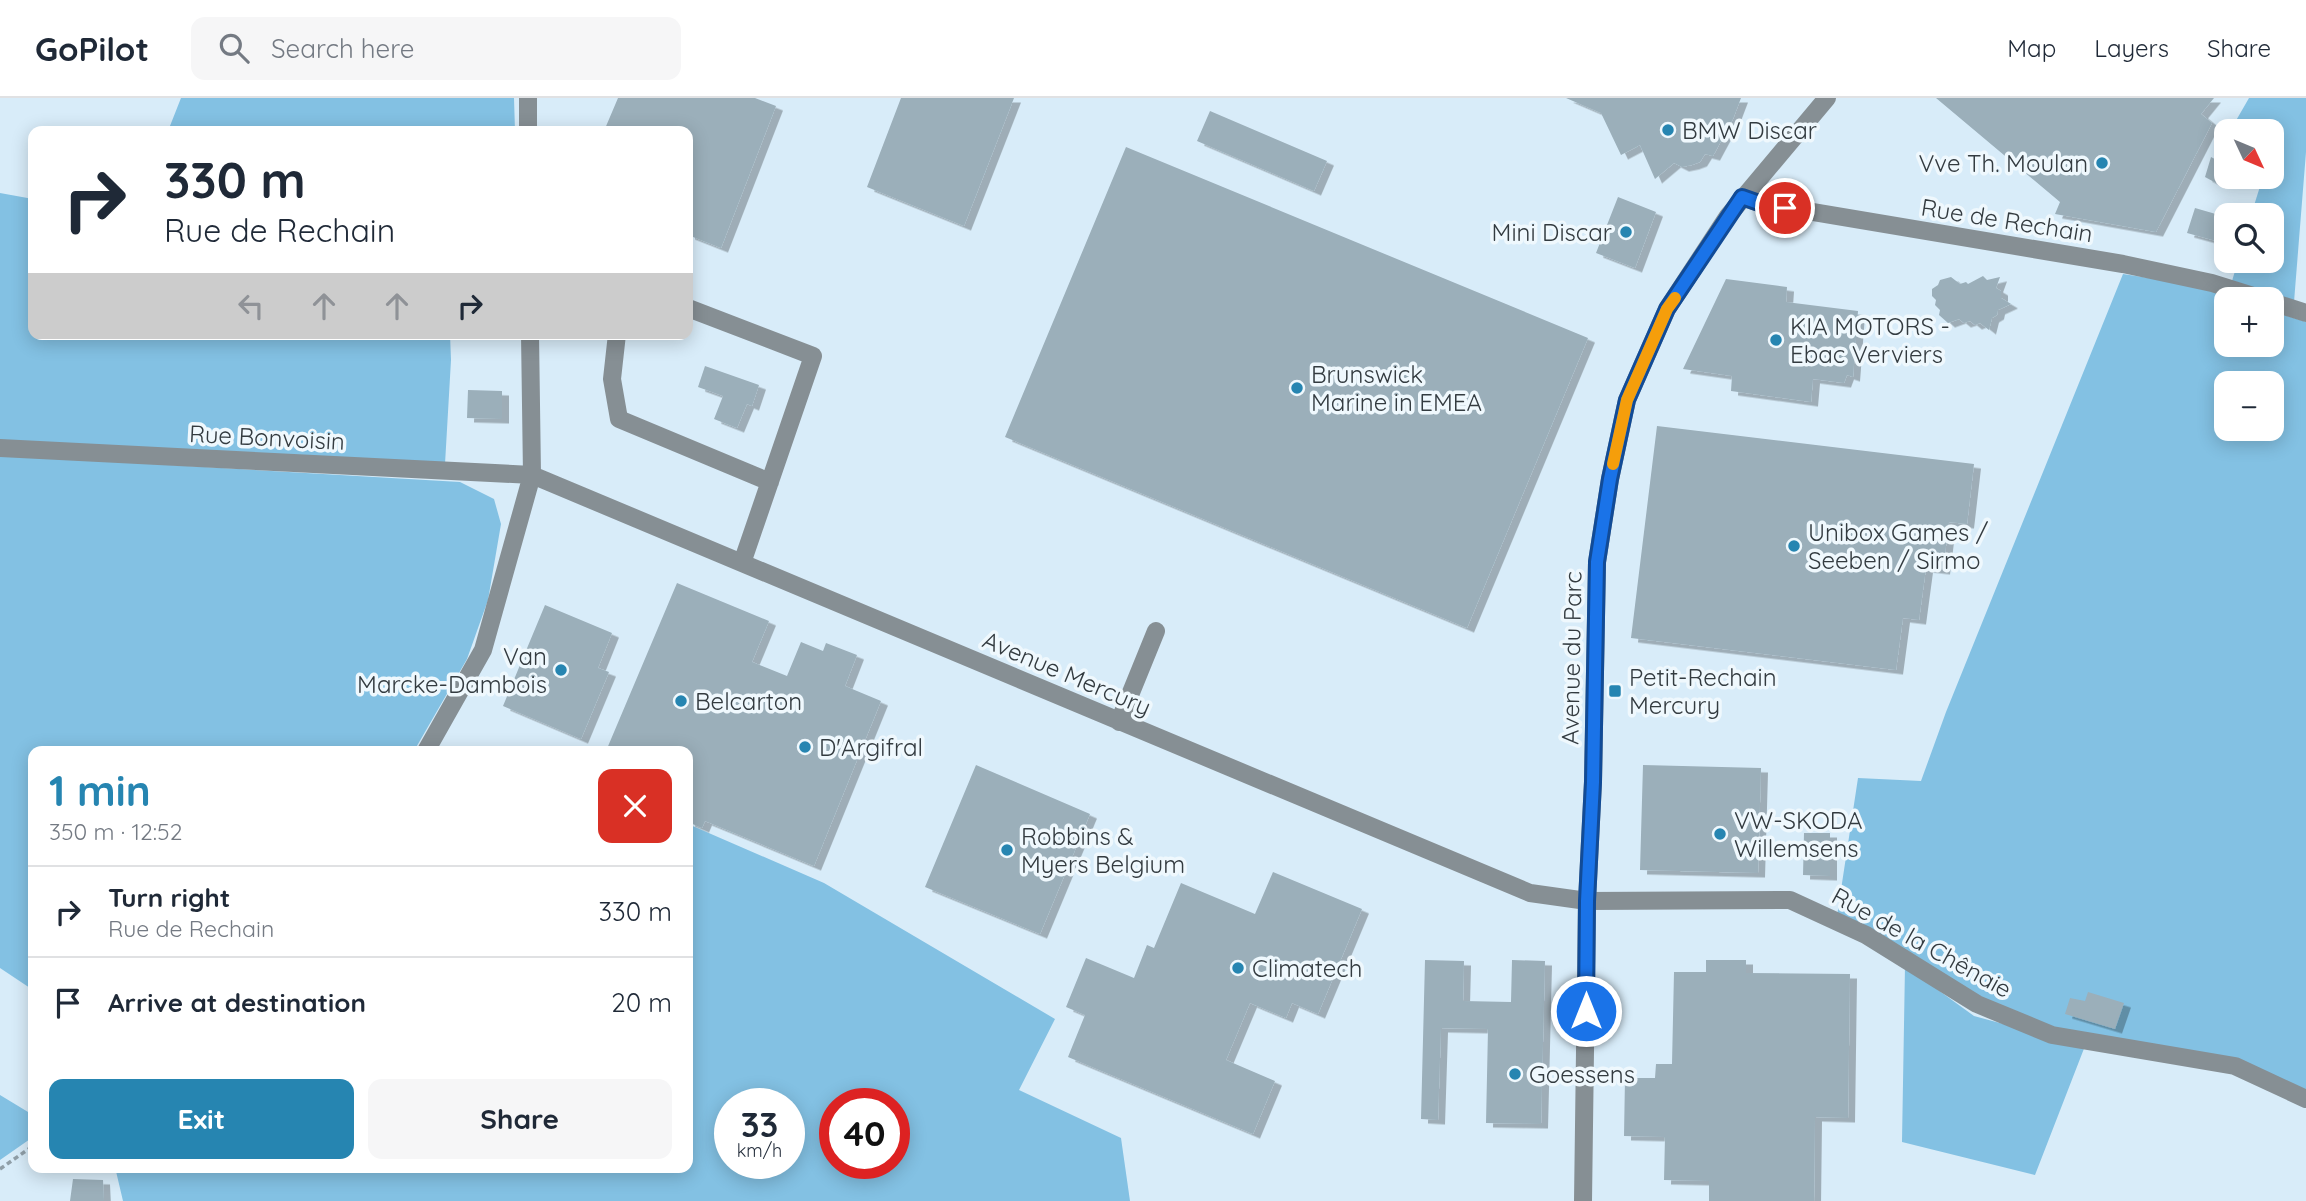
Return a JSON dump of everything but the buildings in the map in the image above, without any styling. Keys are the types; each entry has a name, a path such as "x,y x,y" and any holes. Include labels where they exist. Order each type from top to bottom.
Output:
{"street":[{"path":"528,98 528,126"},
{"name":"Avenue du Parc","path":"1583,1201 1587,901 1593,782 1597,562 1624,413 1627,400 1667,309 1742,197 1827,98"},
{"name":"Rue de Rechain","path":"1742,197 1759,203 2123,264 2225,287"},
{"path":"2284,306 2306,313"},
{"path":"693,310 813,356 742,563"},
{"path":"429,746 483,650 532,475 530,340"},
{"path":"616,340 612,379 619,419 770,482"},
{"name":"Rue Bonvoisin","path":"0,448 532,475"},
{"name":"Avenue Mercury","path":"532,475 1530,893 1587,901"},
{"path":"1119,722 1156,631"},
{"name":"Rue de la Chênaie","path":"1587,901 1790,900 1866,935 1977,1004 2052,1035 2235,1066 2306,1099"}],"path":[{"path":"0,1169 28,1149"}],"shaded area":[{"path":"181,98 514,98 515,126 170,126"},
{"path":"2249,98 2306,98 2306,152 2294,302 2284,299 2284,287 2250,287 2232,281 2234,273 2284,273 2284,203 2255,203 2259,189 2284,189 2284,119 2237,119"},
{"path":"0,193 28,198 28,340 450,340 445,464 0,441"},
{"path":"2123,274 2194,285 2214,292 2214,357 2284,357 2284,315 2306,322 2306,1095 2227,1060 2074,1038 1958,995 1837,916 1858,778 1921,781 1946,712"},
{"path":"0,455 460,482 494,499 501,524 488,600 467,659 417,746 28,746 28,987 0,968"},
{"path":"693,826 824,883 1055,1019 1019,1090 1121,1138 1130,1201 123,1201 116,1173 693,1173"},
{"path":"1905,966 1974,1016 2085,1046 2035,1175 1902,1142"},
{"path":"0,1095 28,1112 28,1140 0,1160"}],"slow traffic":[{"path":"1613,464 1627,400 1667,309 1675,298"}],"place":[{"name":"BMW Discar","path":"1668,130"},
{"name":"Vve Th. Moulan","path":"2102,163"},
{"name":"Mini Discar","path":"1626,232"},
{"name":"KIA MOTORS - Ebac Verviers","path":"1776,340"},
{"name":"Brunswick Marine in EMEA","path":"1297,388"},
{"name":"Unibox Games / Seeben / Sirmo","path":"1794,546"},
{"name":"Van Marcke-Dambois","path":"561,670"},
{"name":"Petit-Rechain Mercury","path":"1615,691"},
{"name":"Belcarton","path":"681,701"},
{"name":"D'Argifral","path":"805,747"},
{"name":"VW-SKODA Willemsens","path":"1720,834"},
{"name":"Robbins & Myers Belgium","path":"1007,850"},
{"name":"Climatech","path":"1238,968"},
{"name":"Goessens","path":"1515,1074"}],"route":[{"path":"1586,1011 1597,562 1610,479 1627,400 1667,309 1742,197 1785,208"}]}
